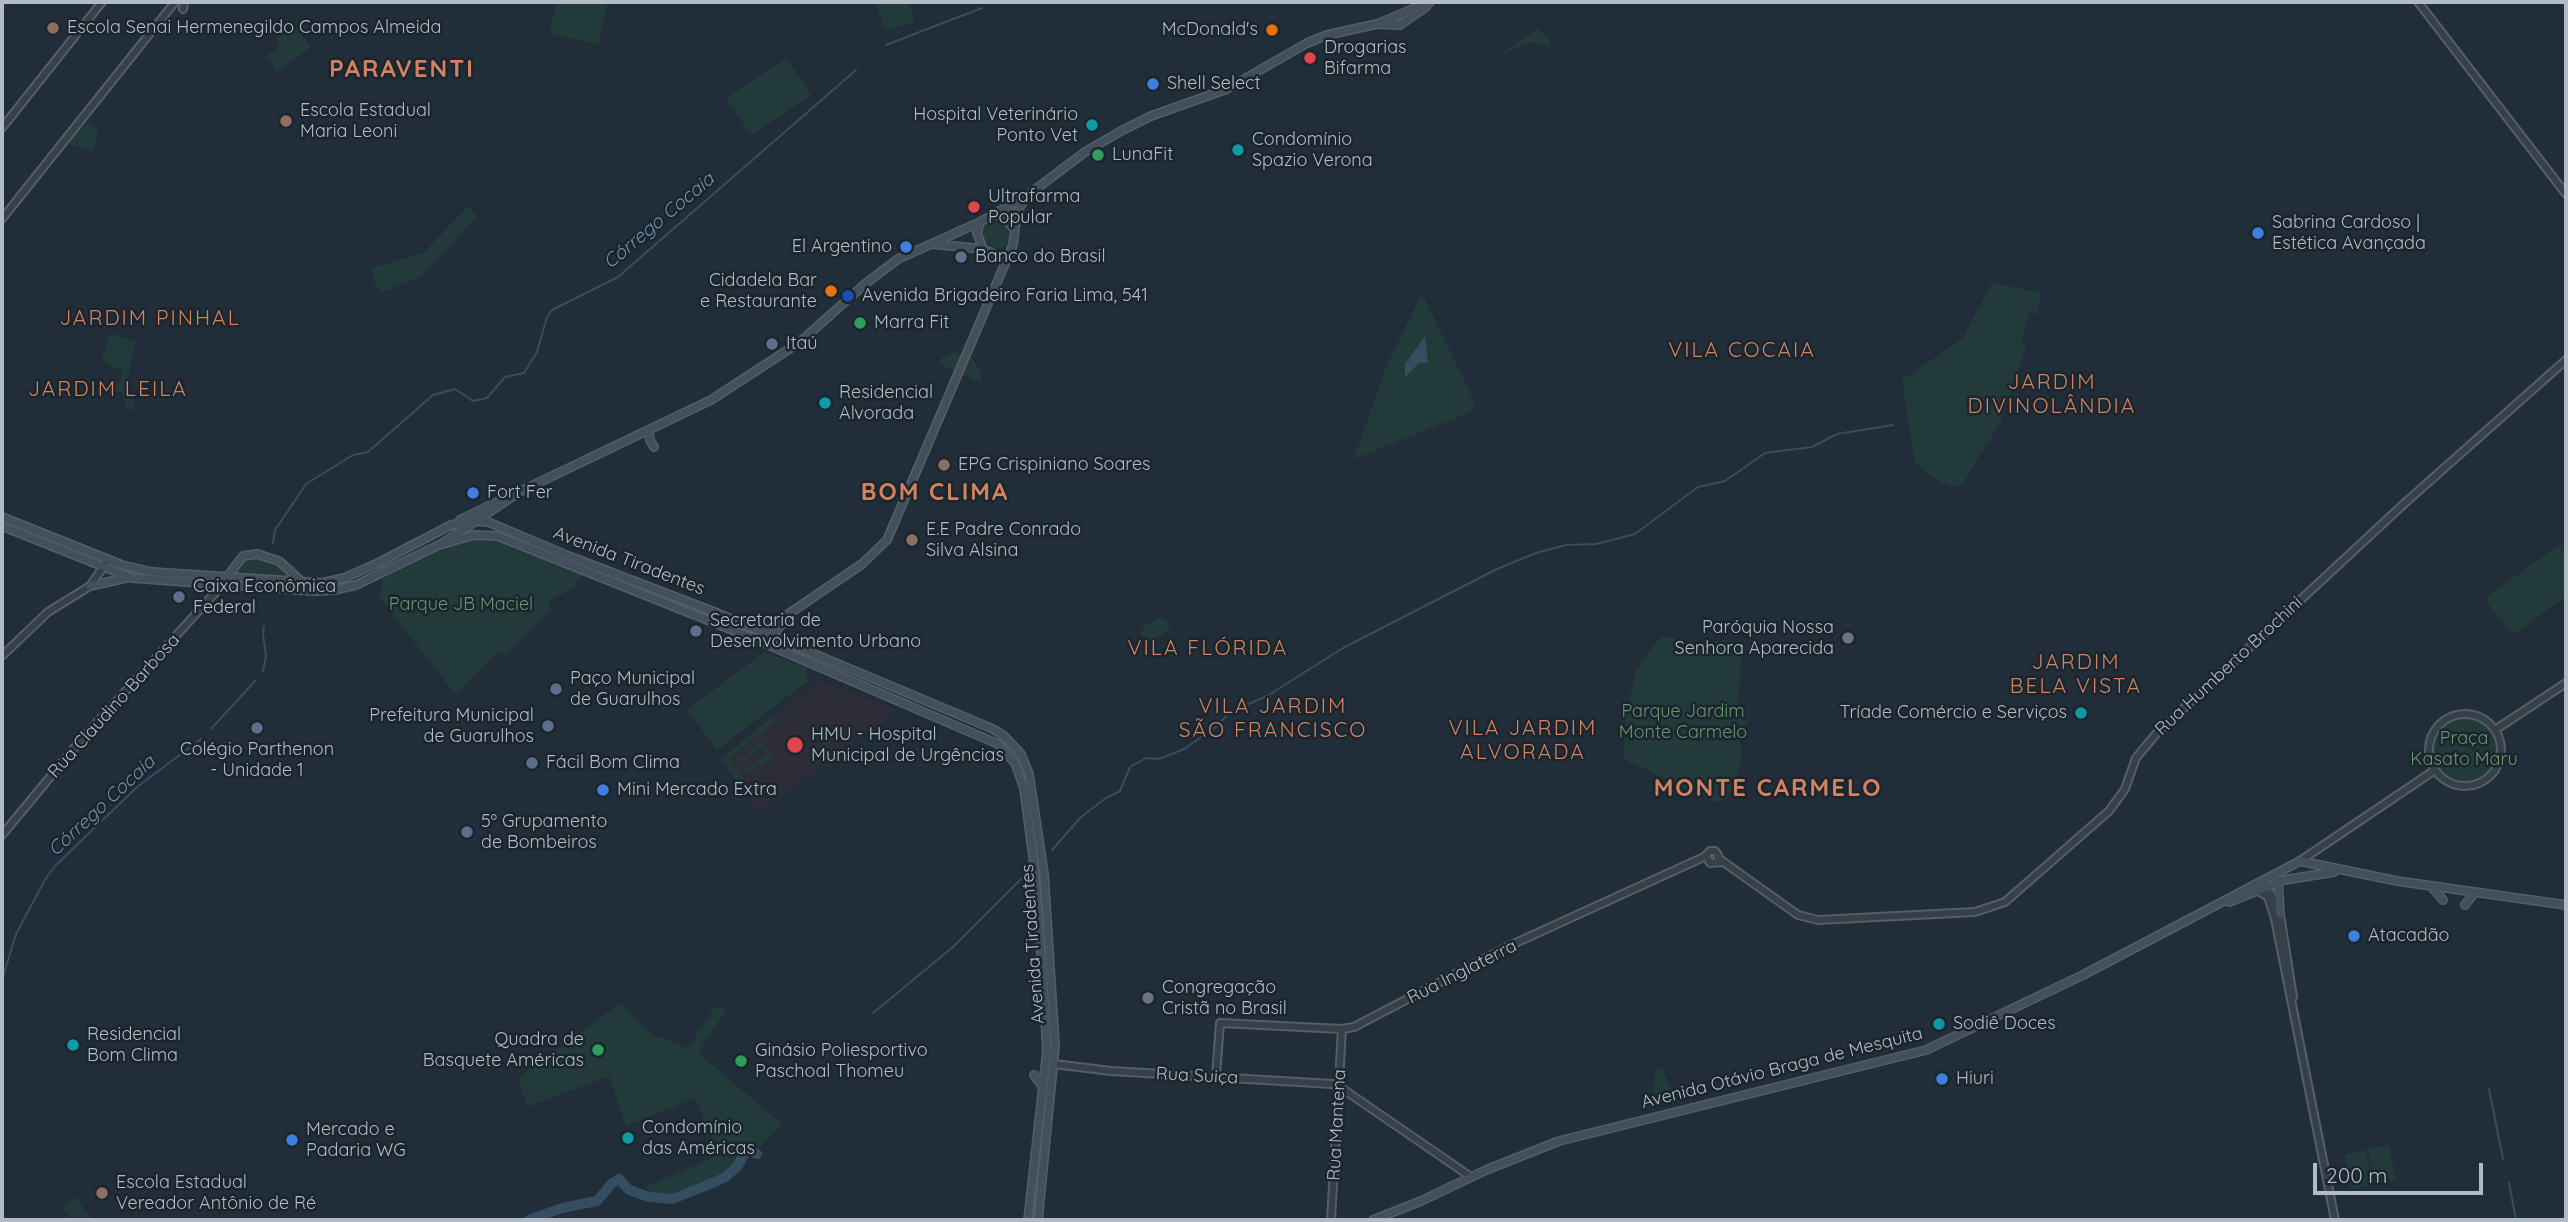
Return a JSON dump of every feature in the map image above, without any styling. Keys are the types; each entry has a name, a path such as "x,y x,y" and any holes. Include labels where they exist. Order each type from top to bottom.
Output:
{"main road":[{"path":"439,545 519,492 711,400 822,324 865,284 898,259 981,222 1028,195 1085,152 1135,124 1227,89 1307,43 1327,35 1377,24 1392,26 1407,23 1431,2"},
{"path":"755,639 778,620 790,615 862,564 887,540 1015,241 1017,211 1028,195"},
{"path":"995,214 1009,222 1015,232"},
{"path":"981,222 978,233 983,249"},
{"path":"932,244 983,249 997,255 1003,267"},
{"path":"997,255 1011,248"},
{"path":"649,431 654,447"},
{"path":"451,525 499,499 519,492"},
{"name":"Avenida Tiradentes","path":"2,517 88,552 132,578 302,582 329,582 344,578 451,525 488,522 772,636 993,729 1021,754 1032,786 1041,846 1055,1035 1038,1220"},
{"name":"Avenida Tiradentes","path":"2,526 95,563 313,592 362,583 439,545 481,534 508,539 755,639 990,739 1015,763 1022,779 1036,887 1047,1051 1028,1220"},
{"path":"88,552 99,576"},
{"path":"225,580 243,556 257,554 279,561 302,582"},
{"path":"90,586 132,578"},
{"path":"764,643 790,615"},
{"path":"2300,861 2342,871 2474,893 2566,905"},
{"name":"Avenida Otávio Braga de Mesquita","path":"2257,886 2265,886 2278,880 2300,861"},
{"name":"Avenida Otávio Braga de Mesquita","path":"1373,1220 1559,1141 1926,1050 2038,998 2257,886 2300,861"},
{"path":"2280,914 2278,880 2342,871"},
{"path":"2432,886 2443,900"},
{"path":"2465,905 2474,893"},
{"path":"1034,1075 1043,1087"}],"street":[{"path":"2,128 103,2"},
{"path":"2,219 175,2"},
{"path":"2418,2 2566,194"},
{"name":"Rua Humberto Brochini","path":"1720,860 1798,915 1818,920 1975,912 2005,902 2109,811 2126,789 2136,758 2156,734 2406,502 2566,360"},
{"path":"2,656 48,612 90,586 106,563"},
{"name":"Rua Claudino Barbosa","path":"2,835 80,741 225,580"},
{"path":"2495,730 2566,683"},
{"path":"2457,715 2472,715 2486,721 2495,730 2500,743 2500,757 2496,769 2486,779 2470,786 2457,785 2448,782 2435,770 2430,757 2431,741 2436,729 2445,721 2457,715"},
{"path":"2300,861 2435,770"},
{"path":"1714,850 1720,860 1707,859 1708,851 1714,850"},
{"name":"Rua Inglaterra","path":"1216,1076 1220,1023 1342,1029 1363,1024 1509,946 1707,859"},
{"path":"2257,886 2266,894 2271,905 2335,1220"},
{"path":"2265,886 2275,899 2280,914 2293,986 2293,1006"},
{"name":"Rua Mantena","path":"1331,1220 1342,1029"},
{"name":"Rua Suiça","path":"1054,1064 1111,1071 1216,1076 1340,1087"},
{"path":"1340,1087 1471,1177"}],"shaded area":[{"path":"1425,336 1428,363 1419,363 1405,377 1405,364"},
{"name":"HMU - Hospital Municipal de Urgências","path":"820,681 898,710 760,812 720,759"}],"green space":[{"path":"557,2 607,2 599,44 549,34"},
{"path":"875,2 908,2 915,21 886,31"},
{"path":"294,25 311,47 277,72 267,56 279,47 276,39"},
{"path":"1538,29 1547,36 1550,47 1531,42 1498,56"},
{"path":"787,58 811,95 751,135 726,98"},
{"path":"84,122 91,123 98,132 94,151 66,143"},
{"path":"469,206 477,217 421,277 382,292 376,287 371,268 423,253"},
{"path":"988,222 999,223 1006,228 1010,239 1007,246 1001,249 982,243 980,235 983,225"},
{"path":"1992,283 2042,293 2036,314 2030,313 2021,340 2026,346 2000,423 1961,486 1951,487 1915,463 1902,380 1962,339"},
{"path":"1422,293 1475,403 1471,412 1354,459 1386,367"},
{"path":"111,333 136,342 128,376 130,393 136,408 134,409 127,410 122,392 113,391 114,384 120,384 123,371 101,360"},
{"path":"954,352 972,358 979,369 982,383 937,363"},
{"name":"Parque JB Maciel","path":"486,537 586,574 579,578 574,587 548,602 551,609 506,656 499,650 456,695 379,597 383,578 443,549"},
{"path":"2558,546 2566,556 2566,596 2515,634 2510,632 2486,601 2490,594"},
{"path":"256,558 275,563 290,578 236,573 246,560"},
{"path":"1160,617 1167,621 1170,630 1152,640 1140,633 1146,625"},
{"name":"Parque Jardim Monte Carmelo","path":"1663,637 1672,637 1697,648 1724,640 1734,641 1742,648 1738,705 1747,723 1739,736 1742,753 1735,785 1725,801 1716,802 1623,759 1626,716 1636,670"},
{"path":"764,652 806,668 808,681 717,750 687,710"},
{"name":"Praça Kasato Maru","path":"2472,715 2485,721 2494,730 2498,736 2498,764 2490,775 2479,783 2458,785 2440,775 2432,764 2430,743 2440,725 2451,717"},
{"path":"773,716 776,720 729,758 746,782 741,786 721,759"},
{"path":"762,741 773,756 748,774 745,770 766,754 761,748 741,763 738,760"},
{"path":"621,1003 653,1035 688,1048 715,1007 726,1010 698,1053 782,1124 716,1189 659,1204 645,1187 719,1155 695,1098 626,1126 609,1076 527,1107 518,1078"},
{"path":"1656,1069 1662,1069 1678,1102 1651,1107"},
{"path":"2389,1145 2396,1180 2375,1184 2368,1149"},
{"path":"2366,1150 2373,1185 2352,1189 2345,1154"},
{"path":"76,1197 91,1219 71,1220 62,1207"}],"waterway":[{"name":"Córrego Cocaia","path":"886,45 982,8"},
{"name":"Córrego Cocaia","path":"273,543 275,530 306,484 353,455 368,452 433,395 455,389 473,401 487,398 505,377 524,373 537,352 547,317 552,310 618,277 856,70"},
{"path":"1052,850 1081,817 1120,791 1130,767 1146,758 1159,759 1184,749 1217,726 1230,712 1267,696 1343,648 1497,569 1536,553 1566,545 1596,544 1635,534 1698,487 1725,481 1765,453 1812,447 1837,434 1893,425"},
{"name":"Córrego Cocaia","path":"263,671 266,656 264,626"},
{"name":"Córrego Cocaia","path":"211,729 256,680"},
{"name":"Córrego Cocaia","path":"2,980 16,934 55,866 137,787 201,739"},
{"path":"873,1013 953,947 1025,875"},
{"path":"2489,1089 2503,1159"},
{"path":"529,1220 562,1208 597,1201 611,1184 619,1179 629,1190 649,1197 673,1199 724,1178 738,1166 746,1149 757,1154"},
{"path":"2509,1183 2516,1220"}],"place":[{"name":"Escola Senai Hermenegildo Campos Almeida","path":"53,28"},
{"name":"McDonald's","path":"1272,30"},
{"name":"Drogarias Bifarma","path":"1310,58"},
{"name":"Shell Select","path":"1153,84"},
{"name":"Escola Estadual Maria Leoni","path":"286,121"},
{"name":"Hospital Veterinário Ponto Vet","path":"1092,125"},
{"name":"Condomínio Spazio Verona","path":"1238,150"},
{"name":"LunaFit","path":"1098,155"},
{"name":"Ultrafarma Popular","path":"974,207"},
{"name":"Sabrina Cardoso | Estética Avançada","path":"2258,233"},
{"name":"El Argentino","path":"906,247"},
{"name":"Banco do Brasil","path":"961,257"},
{"name":"Cidadela Bar e Restaurante","path":"831,291"},
{"name":"Avenida Brigadeiro Faria Lima, 541","path":"848,296"},
{"name":"Marra Fit","path":"860,323"},
{"name":"Itaú","path":"772,344"},
{"name":"Residencial Alvorada","path":"825,403"},
{"name":"EPG Crispiniano Soares","path":"944,465"},
{"name":"Fort Fer","path":"473,493"},
{"name":"E.E Padre Conrado Silva Alsina","path":"912,540"},
{"name":"Caixa Econômica Federal","path":"179,597"},
{"name":"Secretaria de Desenvolvimento Urbano","path":"696,631"},
{"name":"Paróquia Nossa Senhora Aparecida","path":"1848,638"},
{"name":"Paço Municipal de Guarulhos","path":"556,689"},
{"name":"Tríade Comércio e Serviços","path":"2081,713"},
{"name":"Prefeitura Municipal de Guarulhos","path":"548,726"},
{"name":"Colégio Parthenon - Unidade 1","path":"257,728"},
{"name":"HMU - Hospital Municipal de Urgências","path":"795,745"},
{"name":"Fácil Bom Clima","path":"532,763"},
{"name":"Mini Mercado Extra","path":"603,790"},
{"name":"5º Grupamento de Bombeiros","path":"467,832"},
{"name":"Atacadão","path":"2354,936"},
{"name":"Congregação Cristã no Brasil","path":"1148,998"},
{"name":"Sodiê Doces","path":"1939,1024"},
{"name":"Residencial Bom Clima","path":"73,1045"},
{"name":"Quadra de Basquete Américas","path":"598,1050"},
{"name":"Ginásio Poliesportivo Paschoal Thomeu","path":"741,1061"},
{"name":"Hiuri","path":"1942,1079"},
{"name":"Condomínio das Américas","path":"628,1138"},
{"name":"Mercado e Padaria WG","path":"292,1140"},
{"name":"Escola Estadual Vereador Antônio de Ré","path":"102,1193"}],"district":[{"name":"PARAVENTI","path":"402,70"},
{"name":"JARDIM PINHAL","path":"150,319"},
{"name":"VILA COCAIA","path":"1742,351"},
{"name":"JARDIM LEILA","path":"108,390"},
{"name":"JARDIM DIVINOLÂNDIA","path":"2052,395"},
{"name":"BOM CLIMA","path":"935,493"},
{"name":"VILA FLÓRIDA","path":"1208,649"},
{"name":"JARDIM BELA VISTA","path":"2076,675"},
{"name":"VILA JARDIM SÃO FRANCISCO","path":"1273,719"},
{"name":"VILA JARDIM ALVORADA","path":"1523,741"},
{"name":"MONTE CARMELO","path":"1768,789"}]}
